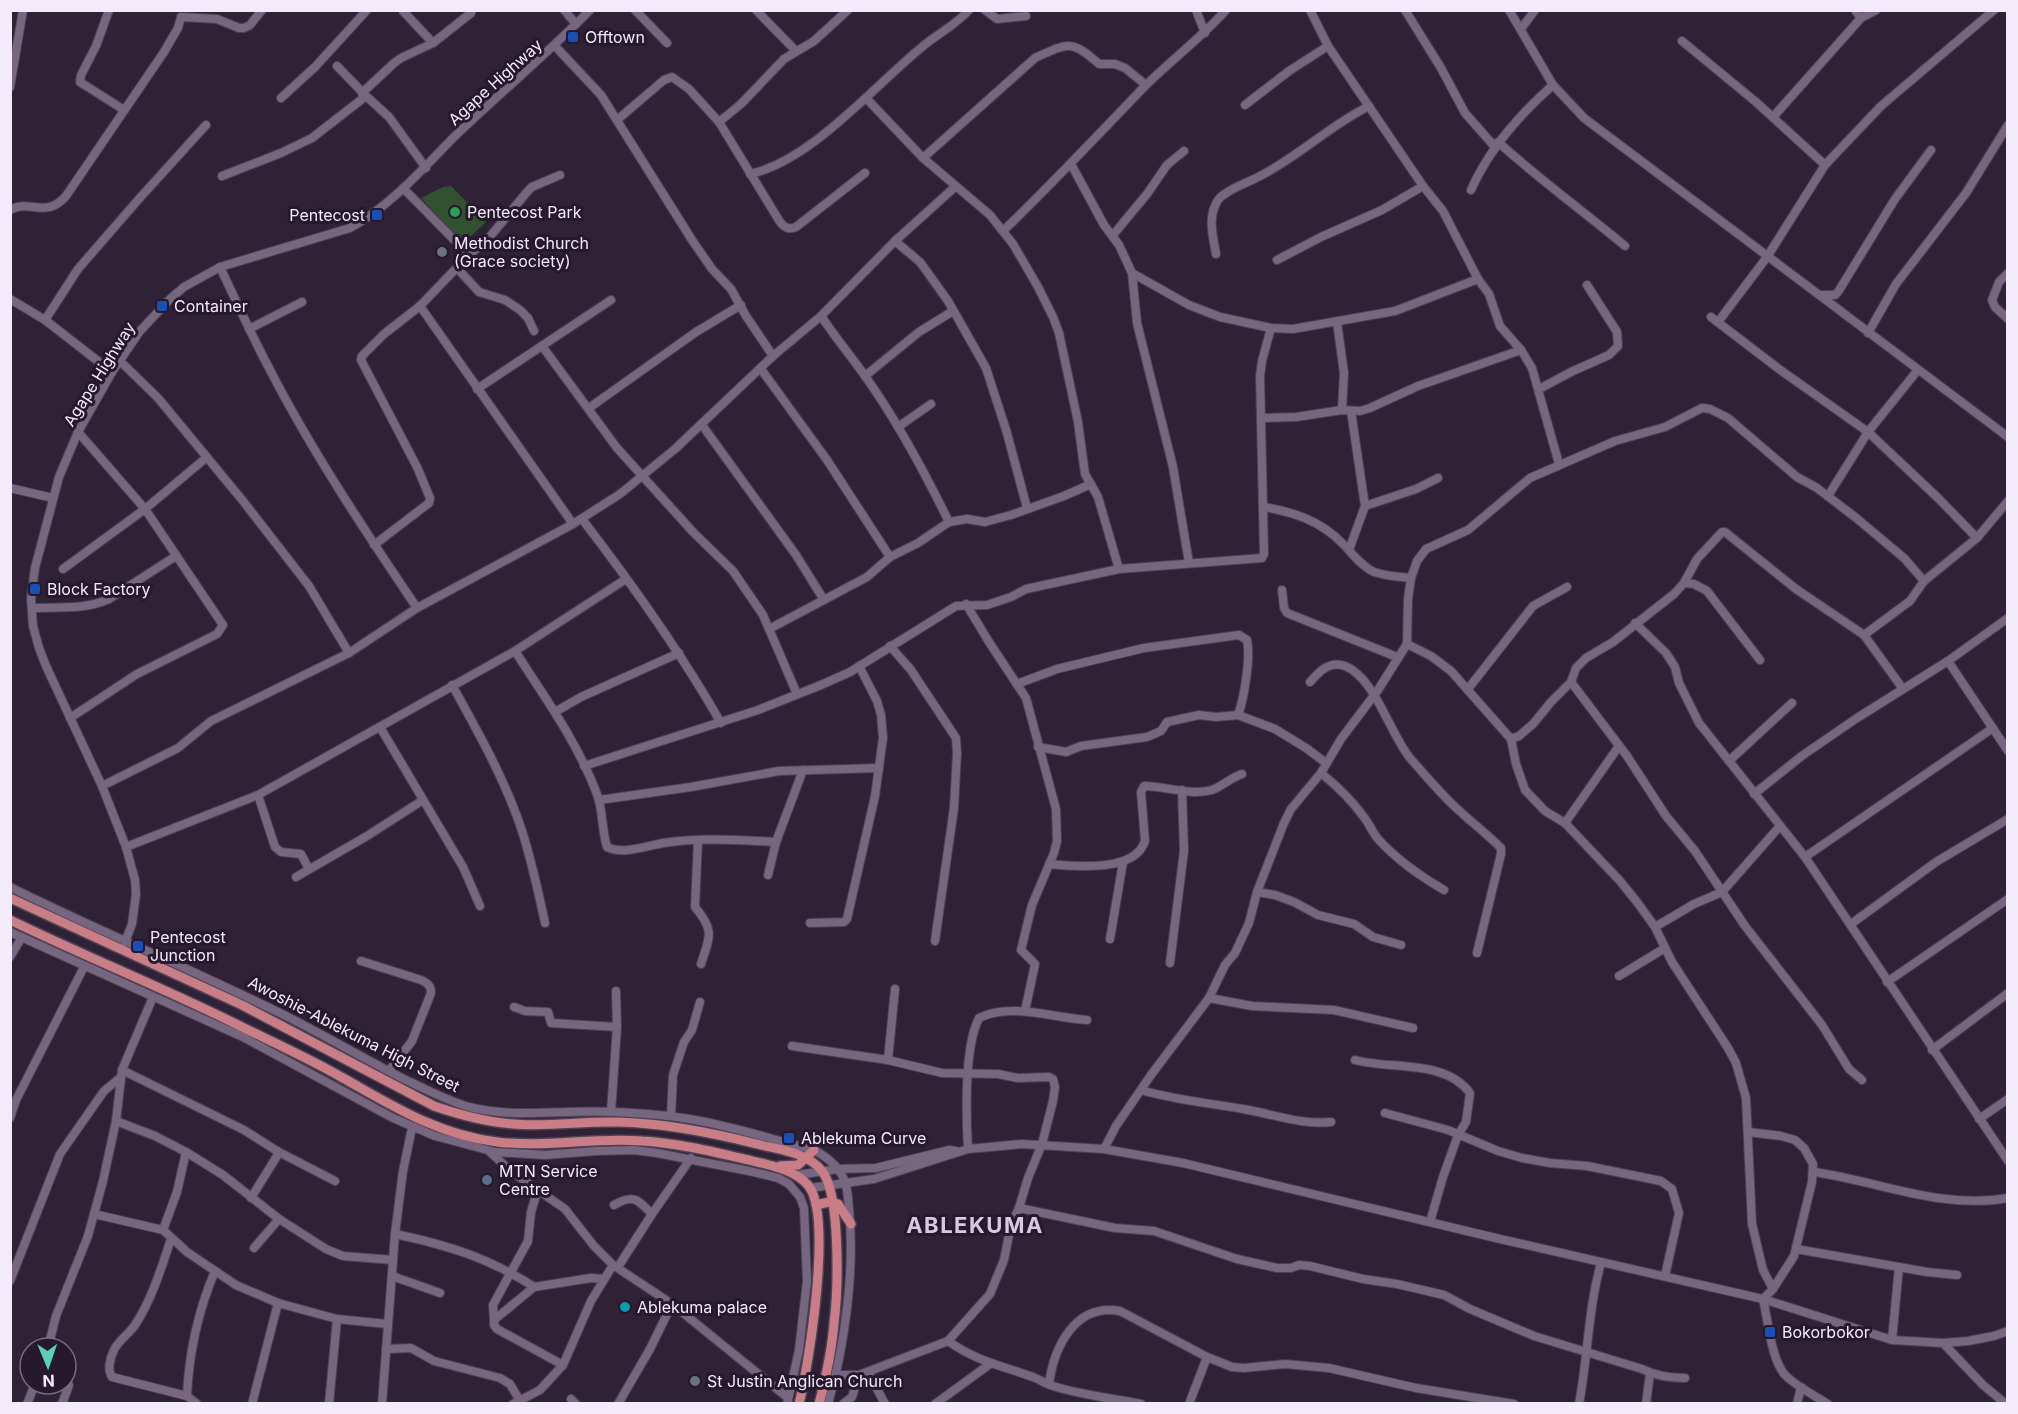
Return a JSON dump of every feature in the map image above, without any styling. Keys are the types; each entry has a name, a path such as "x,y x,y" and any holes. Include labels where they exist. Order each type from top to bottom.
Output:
{"main road":[{"name":"Awoshie-Ablekuma High Street","path":"10,898 37,906 244,1000 434,1106 489,1121 549,1125 585,1122 653,1124 732,1137 793,1153 807,1159 823,1172"},
{"path":"10,920 244,1028 343,1077 396,1114 458,1134 497,1142 541,1144 607,1140 657,1148 705,1150 769,1165 797,1175 810,1188 816,1205 818,1235 813,1335 799,1404"},
{"path":"549,1125 550,1114"},
{"path":"769,1165 793,1167 807,1159 814,1150"},
{"path":"819,1404 835,1322 836,1264 834,1202 823,1172"},
{"path":"816,1205 834,1202 842,1206 851,1224"},
{"path":"805,1311 815,1312"},
{"path":"831,1348 842,1350"}],"street":[{"path":"10,87 23,10"},
{"path":"109,10 80,82 124,110"},
{"path":"10,210 19,207 44,208 59,205 164,52 178,28 181,14 218,19 238,28 244,28 250,25 262,10"},
{"path":"281,98 315,67 367,10"},
{"path":"564,10 576,24"},
{"name":"Agape Highway","path":"125,942 130,930 136,894 135,880 126,847 102,786 39,648 32,608 35,568 66,456 112,372 154,314 184,287 220,267 350,228 367,219 426,168 456,136 555,46 590,10"},
{"path":"635,10 667,43"},
{"path":"756,10 796,51"},
{"path":"719,122 741,104 784,59 814,41 848,10"},
{"path":"750,174 767,170 787,160 830,128 922,46 969,10"},
{"path":"985,10 997,19 1026,16"},
{"path":"1196,10 1205,33"},
{"path":"1003,231 1146,85 1205,33 1226,10"},
{"path":"1310,10 1328,46 1423,186 1443,210 1478,279 1489,294 1500,326 1521,350 1532,368 1559,464"},
{"path":"1405,10 1465,112 1496,145 1558,194 1580,208 1625,246"},
{"path":"1509,10 1553,85 1584,118 1767,257 1821,295 1917,371 2006,433"},
{"path":"1521,29 1535,10"},
{"path":"1855,10 1861,18"},
{"path":"1773,117 1861,18 1876,10"},
{"path":"1977,538 1868,432 1714,319 1767,257 1825,165 1881,106 1994,10"},
{"path":"403,11 434,43"},
{"path":"222,176 312,138 364,94 383,72 401,58 434,43 471,13"},
{"path":"1682,41 1773,117 1825,165"},
{"path":"923,158 1035,58 1066,45 1080,47 1099,64 1115,64 1125,68 1146,85"},
{"path":"555,46 601,95 692,240 712,269 731,289 773,356"},
{"path":"1245,105 1289,71 1328,46"},
{"path":"337,66 389,117 426,168"},
{"path":"616,120 654,87 672,77 689,89 719,122 780,222 789,229 865,173"},
{"path":"1471,190 1496,145 1537,99 1553,85"},
{"path":"866,98 923,158 990,215 1033,278 1053,317 1069,377 1085,474 1098,497 1119,569"},
{"path":"1216,254 1211,222 1221,197 1280,165 1341,122 1369,106"},
{"path":"45,320 78,269 206,125"},
{"path":"1868,333 1896,284 1966,193 2007,125"},
{"path":"1821,295 1829,296 1838,292 1895,199 1931,150"},
{"path":"1113,235 1147,194 1167,165 1184,152"},
{"path":"1071,164 1104,225 1113,235 1132,273 1137,323 1173,467 1190,563"},
{"path":"374,544 429,503 430,498 417,466 362,356 384,334 420,306 502,224 532,187 560,175"},
{"path":"102,786 178,748 211,721 349,653 417,608 582,519 620,494 702,425 773,356 821,316 896,241 956,186"},
{"path":"1277,260 1321,237 1382,210 1423,186"},
{"path":"403,188 469,255"},
{"path":"896,241 920,262 953,311 986,368 1007,433 1027,508"},
{"path":"220,267 249,329 295,416 374,544 417,608"},
{"path":"457,268 478,292 505,300 520,310 528,318 534,331"},
{"path":"1132,273 1189,305 1220,316 1271,328 1310,328 1395,311 1478,279"},
{"path":"2007,273 1999,282 1992,300 1995,307 2007,319"},
{"path":"1539,389 1609,355 1618,346 1617,332 1587,285"},
{"path":"10,299 45,320 112,372"},
{"path":"477,388 611,300"},
{"path":"249,329 302,302"},
{"path":"589,408 696,332 741,305"},
{"path":"420,306 573,524"},
{"path":"865,376 919,332 953,311"},
{"path":"821,316 838,343 865,376 911,446 949,522"},
{"path":"1337,321 1344,373 1342,410"},
{"path":"584,766 721,723 821,685 859,666 950,608 966,604 987,605 1026,589 1119,569 1262,558 1264,554 1264,507 1260,376 1271,328"},
{"path":"542,346 617,448 693,532 733,571 763,615 797,694"},
{"path":"1261,418 1296,417 1370,408 1418,386 1521,350"},
{"path":"120,361 158,398 309,586 349,653"},
{"path":"761,369 827,460 890,557"},
{"path":"1828,496 1868,432 1917,371"},
{"path":"898,427 931,404"},
{"path":"1104,1149 1116,1126 1141,1090 1209,998 1243,935 1284,823 1295,804 1321,773 1407,644 1408,599 1412,578 1417,561 1426,549 1468,530 1530,478 1615,441 1665,427 1702,408 1710,409 1728,418 1797,477 1828,496 1904,558 1924,581"},
{"path":"1349,550 1365,506 1351,411"},
{"path":"702,425 796,555 824,600"},
{"path":"70,718 137,674 222,629 223,625 145,509 78,432"},
{"path":"63,569 145,509 207,457"},
{"path":"1365,506 1416,489 1438,478"},
{"path":"769,629 867,577 890,557 918,543 949,522 967,519 985,522 1064,496 1091,484"},
{"path":"13,490 53,498"},
{"path":"1864,635 1911,601 1924,581 1977,538 2007,501"},
{"path":"1264,507 1303,516 1333,535 1358,560 1374,572 1412,578"},
{"path":"582,519 679,654 721,723"},
{"path":"1511,739 1527,730 1571,682 1576,668 1586,658 1613,642 1674,594 1684,583 1697,559 1722,532 1725,532 1796,590 1864,635 1903,689"},
{"path":"32,608 86,607 98,604 109,600 176,556"},
{"path":"126,847 258,795 515,651 626,579"},
{"path":"1684,583 1694,584 1707,591 1760,660"},
{"path":"1468,689 1533,606 1567,586"},
{"path":"1282,590 1284,608 1287,613 1397,657"},
{"path":"966,604 988,642 1026,698 1038,747 1052,786 1057,820 1057,841 1032,905 1022,943 1021,950 1035,964 1025,1011"},
{"path":"1754,794 1803,755 1948,661 2007,618"},
{"path":"1635,623 1666,653 1700,723 1805,858 2007,1161"},
{"path":"1017,684 1057,669 1144,648 1239,634 1246,640 1249,664 1238,716"},
{"path":"1407,644 1441,662 1468,689 1511,739 1525,790 1545,811 1565,823 1620,881 1655,927 1691,993 1728,1048 1744,1088 1752,1224 1763,1270 1773,1289"},
{"path":"890,646 911,670 956,738 954,808 935,941"},
{"path":"515,651 555,712 584,766 599,800 606,843 610,849 631,849 698,840 776,842"},
{"path":"555,712 679,654"},
{"path":"1948,661 2007,751"},
{"path":"1310,682 1327,666 1341,665 1351,670 1375,694 1386,719 1410,758 1451,803 1501,848 1476,953"},
{"path":"810,923 844,922 847,919 879,768 883,738 881,715 872,689 859,666"},
{"path":"1571,682 1619,746 1660,807 1695,851 1745,926 1822,1025 1849,1069 1862,1080"},
{"path":"452,685 489,751 520,826 545,923"},
{"path":"1729,761 1792,703"},
{"path":"1038,747 1066,752 1081,746 1147,737 1161,731 1167,722 1193,715 1238,716 1281,733 1326,763"},
{"path":"380,727 463,867 480,906"},
{"path":"1805,858 1992,728"},
{"path":"1565,823 1619,746"},
{"path":"599,800 779,771 879,768"},
{"path":"768,874 776,842 803,770"},
{"path":"1321,773 1346,796 1365,818 1376,837 1395,856 1422,877 1444,890"},
{"path":"1049,864 1070,866 1124,862 1137,854 1145,842 1141,788 1144,786 1203,792 1214,789 1242,774"},
{"path":"1170,963 1185,851 1182,790"},
{"path":"258,795 275,847 281,852 301,854 309,869"},
{"path":"296,877 423,800"},
{"path":"1851,924 1936,862 2007,819"},
{"path":"1655,927 1694,904 1722,892 1780,826"},
{"path":"698,840 695,907 709,925 709,938 701,964"},
{"path":"1110,939 1124,862"},
{"name":"Awoshie-Ablekuma High Street","path":"10,887 37,906 180,965 244,1000 314,1030 389,1071 449,1100 468,1106 516,1114 611,1112 697,1120 814,1150 826,1156 838,1169"},
{"path":"1257,892 1294,902 1318,915 1354,924 1373,937 1401,945"},
{"path":"1887,982 2007,898"},
{"path":"10,932 243,1037 396,1114 412,1128 489,1151 544,1155 657,1148 778,1178 795,1188 803,1202 807,1281 799,1350 788,1401 672,1304 615,1266 594,1246 565,1209 512,1172 489,1151"},
{"path":"10,957 22,937"},
{"path":"1619,976 1665,948"},
{"path":"361,961 421,980 428,983 431,988 412,1041 389,1071"},
{"path":"10,1118 13,1099 84,967"},
{"path":"888,1060 895,989"},
{"path":"611,1112 617,1027 616,991"},
{"path":"1932,1050 2007,993"},
{"path":"51,1336 56,1316 94,1214 116,1121 121,1073 153,997"},
{"path":"1209,998 1252,1006 1334,1010 1413,1028"},
{"path":"671,1116 673,1075 684,1042 692,1030 700,1002"},
{"path":"514,1007 525,1011 548,1012 552,1023 617,1027"},
{"path":"964,1150 966,1090 973,1038 979,1018 989,1013 1025,1011 1087,1020"},
{"path":"792,1046 888,1060 942,1073 998,1074 1018,1078 1049,1077 1053,1079 1055,1087 1042,1144 1011,1225 1002,1269 990,1294 948,1341 859,1375 837,1375"},
{"path":"1355,1059 1371,1064 1418,1068 1456,1078 1470,1093 1466,1122 1458,1135 1430,1222"},
{"path":"121,1073 244,1130 277,1151 335,1181"},
{"path":"10,1281 60,1154 104,1091 121,1073"},
{"path":"1141,1090 1176,1100 1245,1109 1297,1121 1331,1122"},
{"path":"1979,1119 2007,1099"},
{"path":"1385,1113 1432,1125 1522,1158 1587,1166 1661,1181 1672,1189 1679,1213 1665,1276"},
{"path":"116,1121 155,1136 186,1152 223,1175 279,1219 335,1253 393,1260"},
{"path":"382,1404 395,1234 412,1128"},
{"path":"1748,1132 1795,1140 1810,1155 1814,1172 1792,1261 1773,1289 1763,1299"},
{"path":"797,1175 838,1169 876,1168 949,1150 1007,1145 1042,1144 1104,1149 1183,1163 1601,1263 1763,1299 1892,1340 1943,1343 1968,1341 2007,1331"},
{"path":"810,1188 874,1179 964,1150"},
{"path":"251,1198 277,1156 277,1151"},
{"path":"163,1230 177,1192 186,1152"},
{"path":"386,1349 411,1348 434,1361 500,1378 510,1384 517,1402 540,1390 563,1365 603,1279 615,1266 691,1158"},
{"path":"828,1404 842,1350 851,1224 846,1183 838,1169"},
{"path":"1814,1172 1942,1199 1988,1201 2007,1198"},
{"path":"538,1189 531,1212 528,1241 493,1305 494,1325 497,1329 563,1365"},
{"path":"614,1205 627,1198 633,1198 640,1201 652,1214"},
{"path":"1019,1208 1115,1228 1154,1231 1236,1259 1277,1268 1310,1266 1444,1295 1512,1327 1588,1354 1669,1378 1685,1378"},
{"path":"94,1214 163,1230 171,1239 236,1285 278,1303 337,1319 387,1324"},
{"path":"254,1248 279,1219"},
{"path":"395,1234 469,1253 511,1271 534,1287"},
{"path":"171,1239 146,1306 131,1331 114,1350 109,1374 121,1380 187,1396 197,1404"},
{"path":"1796,1249 1957,1275"},
{"path":"1579,1404 1588,1354 1592,1302 1601,1263"},
{"path":"1892,1340 1899,1267"},
{"path":"187,1396 191,1347 215,1271"},
{"path":"392,1276 440,1293"},
{"path":"494,1320 534,1287 591,1278 603,1279"},
{"path":"1763,1299 1778,1362 1784,1374 1801,1388 1828,1404"},
{"path":"252,1404 278,1303"},
{"path":"618,1404 651,1349 672,1304"},
{"path":"1049,1384 1051,1369 1071,1328 1076,1321 1100,1310 1120,1311 1222,1364 1244,1368 1285,1364 1329,1368 1416,1388 1514,1404"},
{"path":"329,1404 337,1319"},
{"path":"948,1341 990,1364 1049,1384 1076,1392 1141,1404"},
{"path":"1943,1343 1983,1385 2006,1404"},
{"path":"1189,1404 1207,1357"},
{"path":"935,1404 990,1364"},
{"path":"868,1372 885,1404"},
{"path":"1646,1404 1650,1373"},
{"path":"843,1404 852,1397 859,1375"},
{"path":"1797,1404 1801,1388"}],"green space":[{"name":"Pentecost Park","path":"451,186 486,222 470,237 459,239 421,198 443,187"}],"place":[{"name":"Offtown","path":"573,37"},
{"name":"Pentecost Park","path":"455,212"},
{"name":"Pentecost","path":"377,215"},
{"name":"Methodist Church (Grace society)","path":"442,252"},
{"name":"Container","path":"162,306"},
{"name":"Block Factory","path":"35,589"},
{"name":"Pentecost Junction","path":"138,946"},
{"name":"Ablekuma Curve","path":"789,1138"},
{"name":"MTN Service Centre","path":"487,1180"},
{"name":"Ablekuma palace","path":"625,1307"},
{"name":"Bokorbokor","path":"1770,1332"},
{"name":"St Justin Anglican Church","path":"695,1381"}],"district":[{"name":"ABLEKUMA","path":"975,1225"}]}
